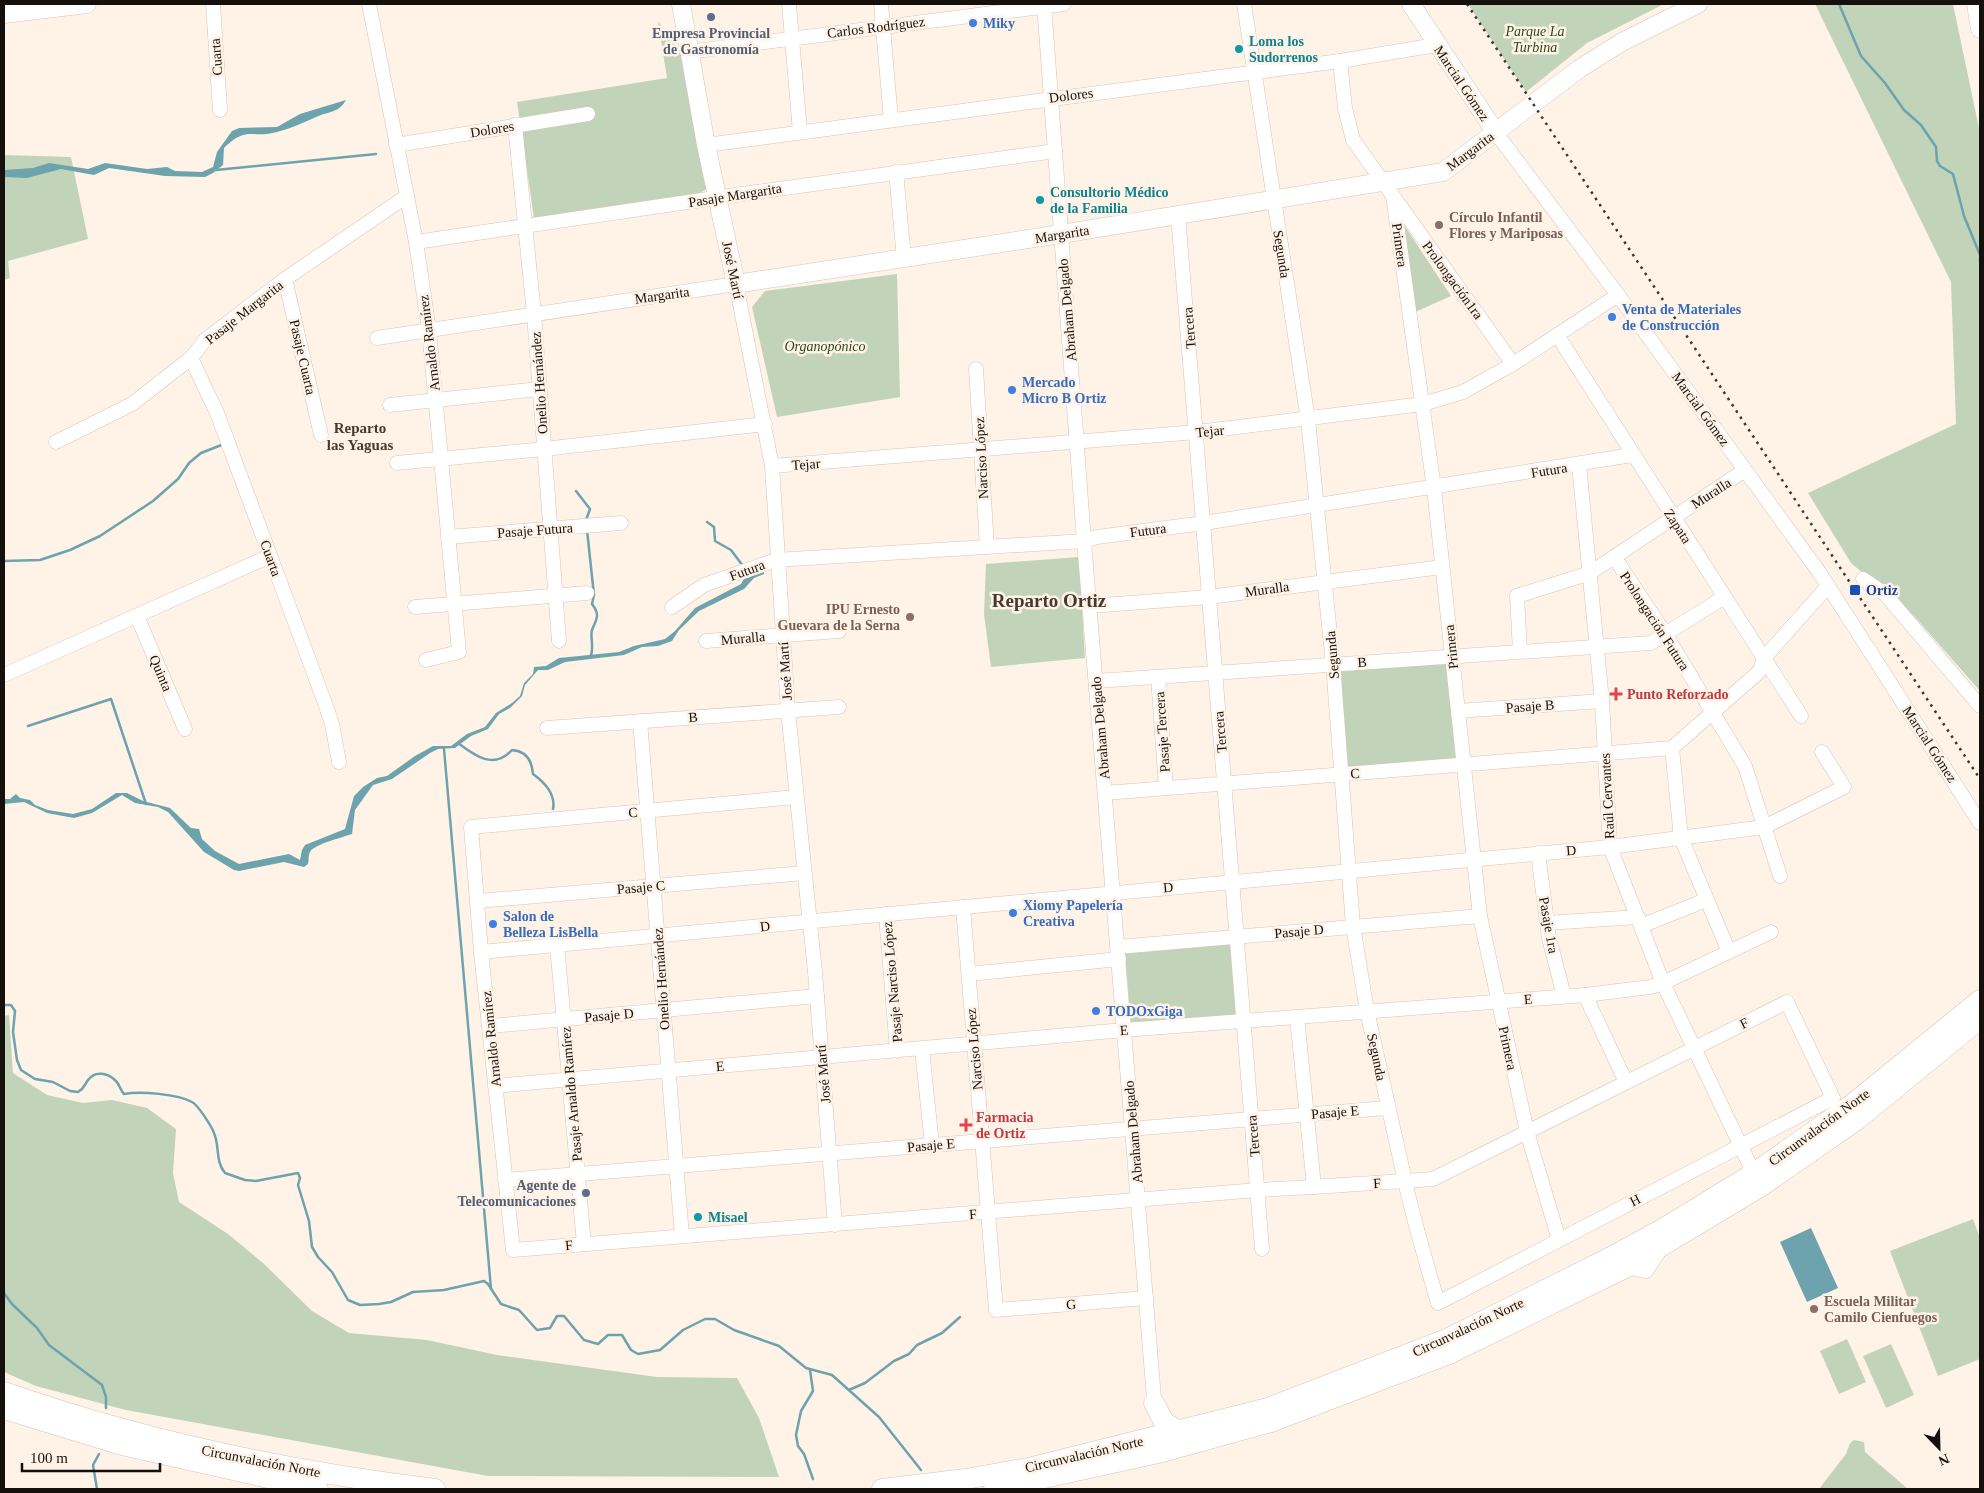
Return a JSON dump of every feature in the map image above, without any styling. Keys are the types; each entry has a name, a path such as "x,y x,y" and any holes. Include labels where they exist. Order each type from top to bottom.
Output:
{"highway":[{"name":"Circunvalación Norte","path":"1757,1180 1980,1000"},
{"name":"Circunvalación Norte","path":"882,1489 966,1479 1271,1422 1449,1354 1663,1237 1858,1118 1980,1019"},
{"name":"Circunvalación Norte","path":"994,1489 1157,1444 1178,1430 1268,1408 1449,1338 1618,1262"},
{"name":"Circunvalación Norte","path":"4,1392 95,1423 200,1449 318,1472 435,1489"},
{"path":"1154,1403 1164,1422 1178,1430"},
{"name":"Circunvalación Norte","path":"4,1409 122,1445 318,1489"}],"main road":[{"path":"4,14 49,6 87,4"},
{"name":"José Martí","path":"681,4 706,145 736,284"},
{"name":"Marcial Gómez","path":"1411,4 1436,45 1496,133"},
{"name":"Margarita","path":"736,284 904,259 1273,199 1389,190 1443,172 1579,70 1622,42 1698,4"},
{"path":"1976,4 1980,29"}],"street":[{"name":"Cuarta","path":"213,4 220,110"},
{"name":"Arnaldo Ramírez","path":"369,4 416,242 429,330 460,652 426,660"},
{"path":"789,4 800,132"},
{"path":"881,4 891,120"},
{"name":"Carlos Rodríguez","path":"688,52 1044,5 1064,4"},
{"name":"Segunda","path":"1244,4 1308,420 1333,664 1353,926 1367,1012 1387,1108 1438,1303"},
{"name":"Abraham Delgado","path":"1044,5 1084,541 1157,1444"},
{"name":"Dolores","path":"706,145 1340,61 1436,45"},
{"name":"Primera","path":"1340,61 1345,108 1353,140 1389,190 1423,404 1434,488 1480,916 1527,1132 1559,1240"},
{"name":"Dolores","path":"396,145 588,114"},
{"name":"Onelio Hernández","path":"515,125 534,314 559,641"},
{"name":"Marcial Gómez","path":"1496,133 1618,295 1828,586 1980,823"},
{"name":"Pasaje Margarita","path":"416,242 896,172 1054,151"},
{"path":"896,172 904,259"},
{"name":"Prolongación1ra","path":"1389,190 1513,364"},
{"name":"Pasaje Margarita","path":"56,442 132,404 191,358 206,340 285,279 407,196"},
{"name":"Tercera","path":"1178,215 1262,1248"},
{"name":"Pasaje Cuarta","path":"285,279 321,435"},
{"name":"Margarita","path":"378,338 736,284"},
{"name":"José Martí","path":"736,284 772,466 776,560 788,710 817,996 835,1225"},
{"name":"Tejar","path":"772,466 980,451 1197,432 1308,420 1423,404 1463,392 1513,364 1618,295"},
{"name":"Zapata","path":"1557,335 1723,598 1801,716"},
{"name":"Cuarta","path":"191,358 217,413 332,724 339,762"},
{"name":"Narciso López","path":"976,369 986,547"},
{"path":"390,405 540,389"},
{"path":"397,463 544,449 765,424"},
{"name":"Futura","path":"672,607 704,585 776,560 1084,541 1097,536 1204,523 1317,506 1632,455"},
{"name":"Raúl Cervantes","path":"1579,465 1598,647 1606,754 1610,846 1663,983 1757,1180"},
{"name":"Muralla","path":"1520,652 1517,596 1590,573 1745,470"},
{"name":"Pasaje Futura","path":"448,537 621,523"},
{"path":"4,675 270,556"},
{"name":"Prolongación Futura","path":"1614,557 1666,635 1745,766 1780,876"},
{"name":"Muralla","path":"1090,606 1209,597 1442,567"},
{"path":"1862,579 1885,594 1980,706"},
{"path":"1729,952 1681,838 1672,748 1760,671 1764,658 1828,586"},
{"path":"415,607 587,593"},
{"name":"B","path":"1096,681 1651,643 1723,598"},
{"name":"Quinta","path":"137,616 185,729"},
{"name":"Muralla","path":"706,642 840,631"},
{"name":"Pasaje Tercera","path":"1158,676 1166,788"},
{"name":"Pasaje B","path":"1458,712 1602,701"},
{"name":"B","path":"547,728 839,707"},
{"name":"Onelio Hernández","path":"640,721 682,1236"},
{"name":"C","path":"1105,793 1672,748"},
{"name":"D","path":"481,952 1610,846 1764,827 1844,787 1822,752"},
{"name":"C","path":"471,827 796,797"},
{"name":"Arnaldo Ramírez","path":"471,827 481,952 513,1250"},
{"name":"Pasaje 1ra","path":"1538,853 1547,923 1564,996"},
{"name":"Pasaje C","path":"478,901 804,873"},
{"path":"1547,923 1640,922 1706,900"},
{"name":"Narciso López","path":"963,907 996,1310"},
{"name":"Pasaje Narciso López","path":"886,914 897,1051"},
{"name":"Pasaje D","path":"969,974 1236,936 1480,916"},
{"name":"E","path":"495,1086 1124,1030 1585,995 1650,987 1663,983 1771,932"},
{"name":"Pasaje Arnaldo Ramírez","path":"557,945 584,1244"},
{"path":"1585,995 1626,1082"},
{"name":"Pasaje D","path":"490,1026 817,996"},
{"name":"F","path":"513,1250 1258,1190 1406,1186 1433,1179 1787,1002 1833,1098"},
{"path":"1298,1017 1314,1187"},
{"name":"Pasaje Narciso López","path":"922,1048 932,1145"},
{"name":"H","path":"1438,1303 1833,1098"},
{"name":"Pasaje E","path":"505,1180 1387,1108"},
{"path":"1618,1262 1646,1271 1663,1237"},
{"name":"G","path":"996,1310 1146,1298"}],"green space":[{"name":"Parque La Turbina","path":"1468,4 1664,4 1587,43 1526,92"},
{"path":"1815,4 1953,4 1980,133 1980,691 1915,617 1851,563 1808,493 1956,424 1951,282"},
{"path":"658,21 683,57 708,188 700,193 534,218 517,102 667,78"},
{"path":"4,155 71,157 88,239 8,261 10,278 4,280"},
{"path":"1402,222 1451,296 1413,313"},
{"name":"Organopónico","path":"897,274 900,397 777,417 752,307 765,291"},
{"path":"1079,557 1085,658 991,667 984,614 986,564"},
{"path":"1449,662 1456,761 1344,769 1338,670"},
{"path":"1230,943 1236,1015 1131,1024 1125,953"},
{"path":"9,1015 13,1073 47,1095 83,1103 112,1100 147,1108 176,1129 173,1173 179,1202 228,1234 263,1263 312,1311 349,1333 427,1340 497,1355 657,1377 737,1378 759,1418 779,1477 488,1476 126,1410 36,1386 4,1372 4,1016"},
{"path":"1973,1219 1980,1238 1980,1359 1938,1376 1890,1251"},
{"path":"1847,1339 1866,1382 1839,1394 1820,1351"},
{"path":"1891,1344 1914,1395 1886,1408 1863,1356"},
{"path":"1854,1440 1864,1442 1865,1452 1908,1489 1819,1489 1846,1454 1850,1443"}],"water":[{"path":"346,100 341,107 335,110 289,128 268,134 250,134 238,137 224,148 223,165 205,177 165,176 109,168 94,175 61,169 27,178 4,177 4,170 33,168 49,163 88,169 105,163 147,169 167,167 175,171 202,172 213,167 217,152 232,131 239,128 277,127 300,114"},
{"path":"764,570 764,574 754,578 744,589 699,611 679,630 672,641 658,646 642,647 624,655 565,662 548,670 538,670 525,685 522,696 510,708 499,714 488,729 471,736 455,748 438,749 392,779 373,785 355,810 352,834 317,846 309,853 308,864 304,867 284,862 239,871 234,870 204,852 168,812 158,807 135,803 122,795 92,813 74,818 47,813 24,802 4,804 4,799 10,799 16,794 20,798 30,800 35,805 48,810 73,814 92,809 116,793 127,793 143,801 170,808 191,828 199,829 202,839 215,851 239,864 289,854 300,860 305,845 345,829 354,796 363,787 377,778 387,776 433,746 451,746 467,734 485,727 496,713 520,696 524,683 533,674 534,667 546,666 559,658 619,652 634,646 665,639 675,631 695,608 741,584 745,577"},
{"path":"1811,1228 1838,1288 1807,1302 1780,1242"}],"waterway":[{"path":"1839,4 1861,56 1885,83 1904,110 1921,125 1936,147 1937,161 1940,166 1953,174 1964,216 1980,255"},
{"path":"216,170 376,154"},
{"path":"4,561 40,560 70,550 100,536 153,501 178,479 189,463 201,453 224,444"},
{"path":"576,491 590,509 586,520"},
{"path":"707,522 714,527 715,541 731,550 743,566"},
{"path":"587,530 594,595 592,604 597,615 592,630 591,655"},
{"path":"28,726 111,699 146,804"},
{"path":"458,743 478,756 491,760 505,756 512,750 521,752 530,761 533,774 551,793 553,809"},
{"path":"444,749 491,1289"},
{"path":"4,1005 11,1005 15,1011 13,1032 17,1060 21,1070 35,1079 53,1082 70,1091 78,1092 91,1077 102,1074 116,1081 124,1094 159,1094 186,1099 198,1107 213,1130 220,1164 225,1173 245,1180 256,1181 298,1173 300,1178 298,1185 309,1221 312,1247 318,1257 332,1272 348,1300 360,1305 379,1304 391,1302 413,1292 444,1290 484,1281 501,1304 519,1310 537,1330 550,1328 557,1316 564,1316 584,1340 598,1344 608,1335 622,1335 631,1350 638,1354 660,1350 683,1330 705,1319 715,1319 734,1330 779,1346 806,1368 832,1375 879,1417 921,1470"},
{"path":"4,1293 12,1304 37,1328 49,1345 102,1385 106,1397 106,1408"},
{"path":"849,1390 865,1383 894,1361 909,1354 917,1345 942,1333 960,1317"},
{"path":"810,1370 813,1391 801,1411 796,1435 798,1446 804,1454 813,1479"},
{"path":"97,1489 93,1465 99,1454"}],"railway":[{"path":"1467,4 1980,779"}],"place":[{"name":"Empresa Provincial de Gastronomía","path":"711,17"},
{"name":"Miky","path":"973,23"},
{"name":"Loma los Sudorrenos","path":"1239,49"},
{"name":"Consultorio Médico de la Familia","path":"1040,200"},
{"name":"Círculo Infantil Flores y Mariposas","path":"1439,225"},
{"name":"Venta de Materiales de Construcción","path":"1612,317"},
{"name":"Mercado Micro B Ortiz","path":"1012,390"},
{"name":"Ortiz","path":"1855,590"},
{"name":"IPU Ernesto Guevara de la Serna","path":"910,617"},
{"name":"Punto Reforzado","path":"1616,694"},
{"name":"Xiomy Papelería Creativa","path":"1013,913"},
{"name":"Salon de Belleza LisBella","path":"493,924"},
{"name":"TODOxGiga","path":"1096,1011"},
{"name":"Farmacia de Ortiz","path":"966,1125"},
{"name":"Agente de Telecomunicaciones","path":"586,1193"},
{"name":"Misael","path":"698,1217"},
{"name":"Escuela Militar Camilo Cienfuegos","path":"1814,1309"}],"district":[{"name":"Reparto las Yaguas","path":"360,436"},
{"name":"Reparto Ortiz","path":"1049,600"}]}
